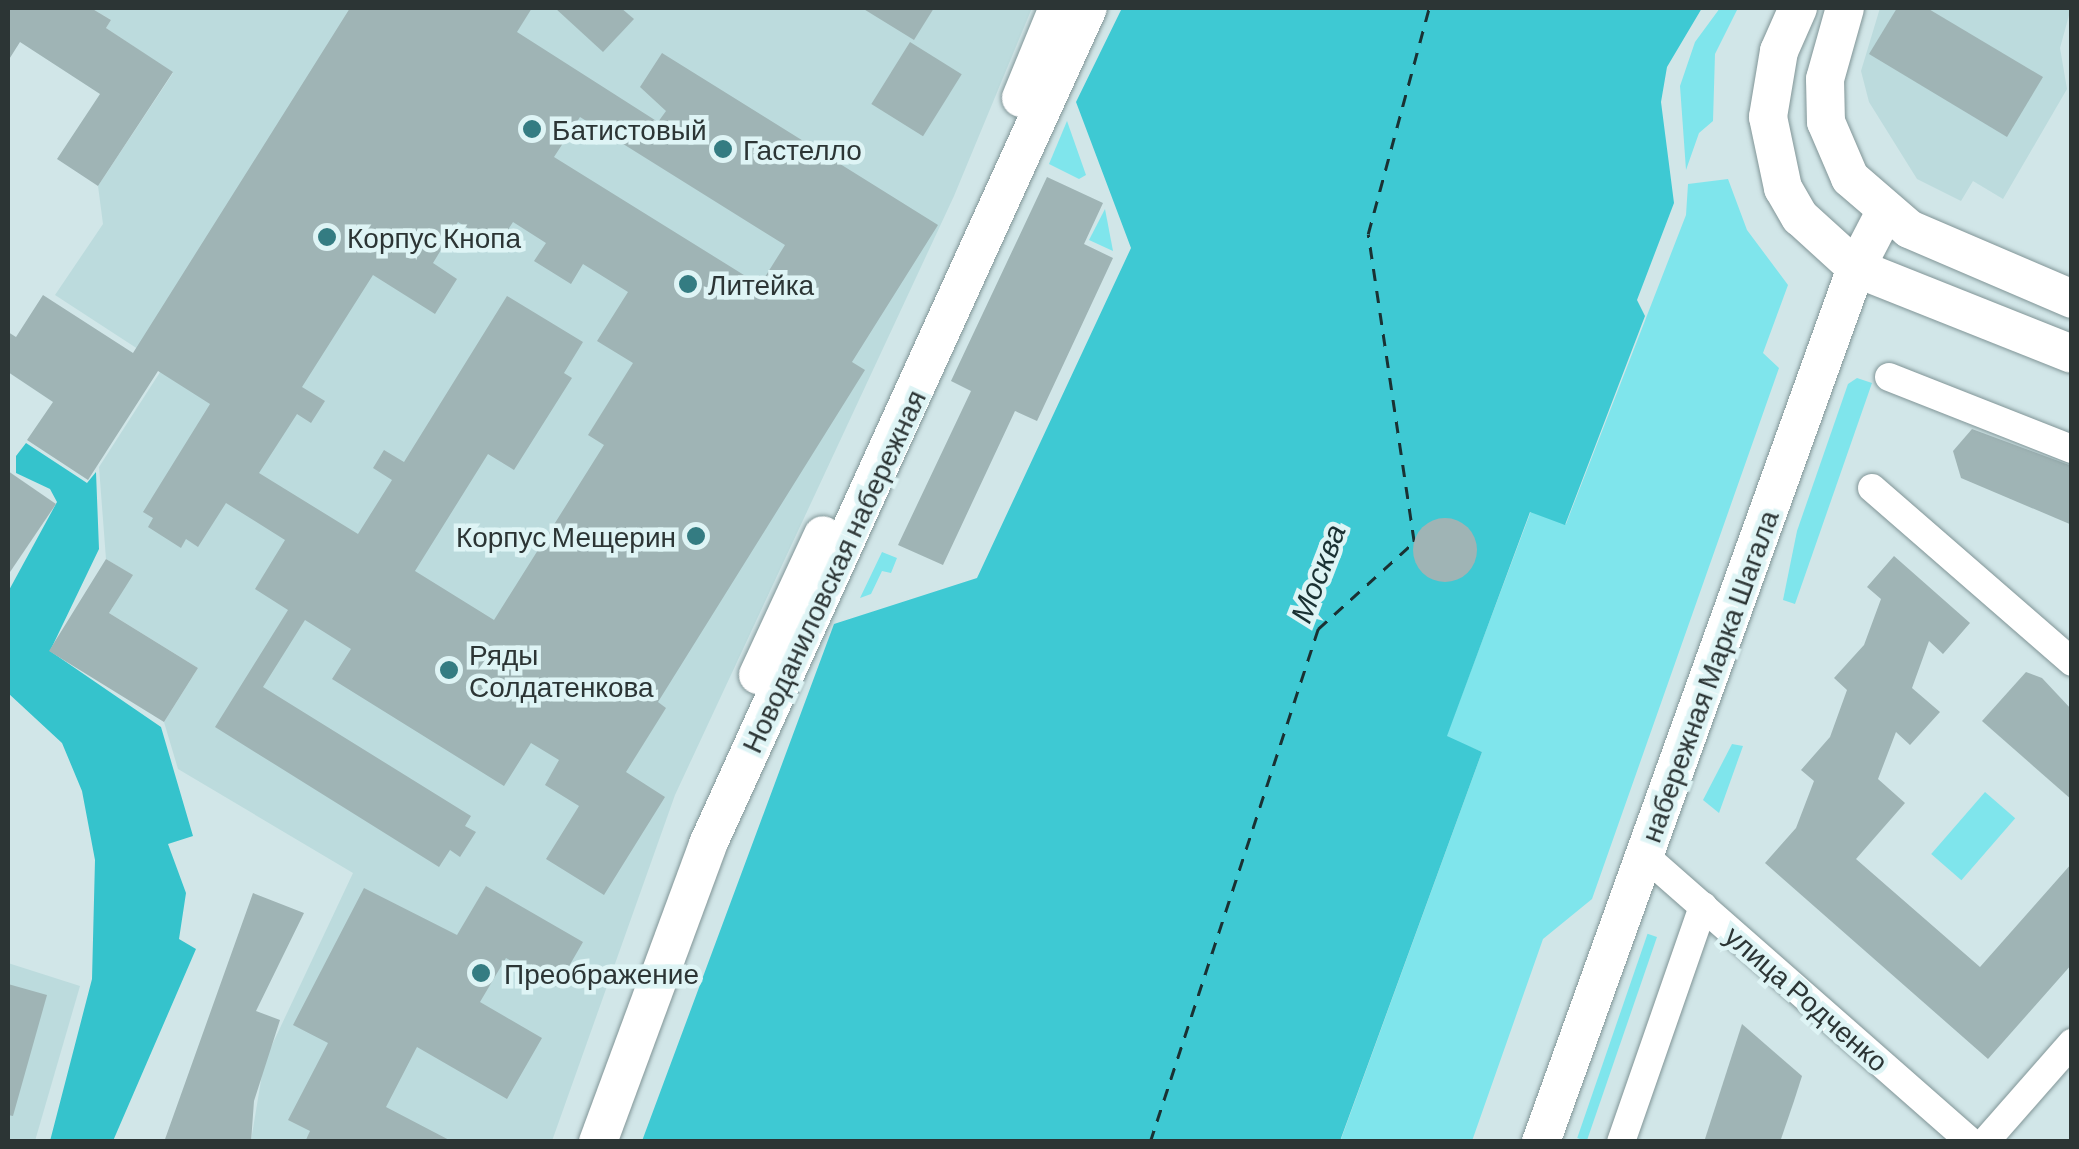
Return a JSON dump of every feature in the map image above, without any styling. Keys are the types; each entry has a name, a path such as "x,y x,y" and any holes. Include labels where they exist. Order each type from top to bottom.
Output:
{"main road":[{"name":"Новоданиловская набережная","path":"571,1142 687,836 910,355 1058,8"},
{"name":"Новоданиловская набережная","path":"598,1142 708,844 1088,8"},
{"path":"1798,8 1770,88 1774,154 1800,217 1856,268 2072,354"},
{"path":"1845,8 1828,60 1826,122 1850,178 1884,214 2072,299"},
{"name":"набережная Марка Шагала","path":"1541,1142 1856,268 1884,214"}],"street":[{"path":"1889,378 2072,448"},
{"path":"1872,488 2072,662"},
{"name":"улица Родченко","path":"1644,855 1971,1142"},
{"path":"1621,1142 1703,906"},
{"path":"1985,1142 2072,1043"}],"shaded area":[{"path":"91,8 1032,8 954,196 675,795 552,1141 251,1141 264,1062 353,873 178,769 164,722 198,668 109,613 132,575 106,559 99,467 164,366 55,295 103,224 98,186 173,73 106,28 111,20"},
{"path":"1720,8 1738,8 1715,54 1713,121 1699,133 1686,170 1680,86 1695,42"},
{"path":"1880,8 2071,8 2060,48 2067,89 2003,199 1973,181 1961,201 1917,179 1869,102 1861,71"},
{"path":"1067,121 1086,175 1079,179 1049,164"},
{"path":"1728,179 1747,230 1788,285 1763,353 1779,368 1592,899 1543,939 1472,1141 1340,1142 1482,752 1446,737 1531,511 1566,524 1686,215 1688,184"},
{"path":"1105,209 1113,251 1089,240"},
{"path":"1857,378 1872,383 1795,604 1783,600 1797,531 1848,384"},
{"path":"26,443 87,483 96,472 99,549 50,651 161,727 193,836 168,844 186,893 179,939 196,949 113,1141 50,1141 92,979 95,860 82,791 62,743 8,693 8,592 57,502 50,489 16,473 16,456"},
{"path":"882,552 897,558 891,573 882,571 871,594 860,598"},
{"path":"1732,744 1743,746 1719,813 1703,800"},
{"path":"1985,792 2015,818 1961,880 1931,854"},
{"path":"1648,934 1657,937 1587,1141 1577,1138"},
{"path":"8,963 80,986 35,1141 8,1141"}],"water":[{"name":"Москва","path":"1122,8 1702,8 1667,67 1661,102 1674,203 1637,300 1645,316 1565,525 1530,512 1447,736 1482,752 1340,1141 642,1141 834,624 977,578 1131,248 1076,102"}],"building":[{"path":"8,8 91,8 111,20 106,28 173,72 98,186 57,159 100,94 20,42 8,61"},
{"path":"350,8 532,8 517,32 658,122 666,111 640,87 662,53 938,225 852,362 865,370 658,702 666,708 626,772 665,797 604,895 546,859 579,806 545,785 559,760 531,743 504,786 332,679 351,649 305,620 263,687 471,816 465,826 476,832 460,857 450,850 439,867 215,727 288,610 255,589 285,540 226,503 198,547 186,539 181,548 148,527 153,518 143,512 210,404 158,371 88,480 27,440 53,402 8,372 8,332 16,337 43,295 133,353","holes":["580,117 785,245 760,285 554,157","458,222 497,247 513,222 546,243 534,261 571,284 583,264 628,292 597,341 633,363 588,435 604,445 494,620 415,571 488,454 514,470 572,378 564,373 583,342 507,296 404,462 384,450 373,468 392,480 358,534 259,473 297,414 311,423 325,401 302,387 373,275 435,314 457,279 433,263"]},
{"path":"555,8 621,8 634,19 603,52"},
{"path":"862,8 934,8 914,40"},
{"path":"1897,8 1927,8 2043,77 2007,137 1869,54"},
{"path":"910,42 962,74 923,136 871,104"},
{"path":"1047,177 1103,203 1084,244 1113,258 1037,421 1015,411 943,565 898,545 971,391 951,381"},
{"path":"1972,429 2072,466 2072,525 1961,478 1953,451"},
{"path":"8,471 56,504 8,575"},
{"path":"1445,518 1467,528 1477,550 1467,572 1445,582 1423,572 1413,550 1423,528"},
{"path":"1894,556 1970,623 1943,654 1929,641 1912,688 1940,712 1910,745 1896,732 1878,779 1905,803 1856,859 1980,967 2072,863 2072,964 1988,1059 1765,863 1796,828 1814,781 1801,770 1830,737 1847,690 1834,678 1864,645 1881,599 1867,587"},
{"path":"106,559 133,575 109,613 198,668 164,722 49,651"},
{"path":"2026,672 2042,678 2072,710 2072,800 1982,721"},
{"path":"486,886 583,942 557,987 506,958 480,1002 542,1038 507,1099 417,1047 386,1107 453,1142 305,1142 310,1131 288,1120 328,1043 293,1025 364,888 457,935"},
{"path":"253,893 304,913 256,1011 280,1020 254,1101 251,1142 164,1142"},
{"path":"8,984 47,995 13,1116 8,1115"},
{"path":"1742,1024 1802,1076 1780,1142 1704,1142"}],"ferry route":[{"path":"1150,1142 1318,629 1414,542 1368,234 1429,8"}],"place":[{"name":"Батистовый","path":"532,129"},
{"name":"Гастелло","path":"723,149"},
{"name":"Корпус Кнопа","path":"327,237"},
{"name":"Литейка","path":"688,284"},
{"name":"Корпус Мещерин","path":"696,536"},
{"name":"Ряды Солдатенкова","path":"449,670"},
{"name":"Преображение","path":"481,973"}]}
